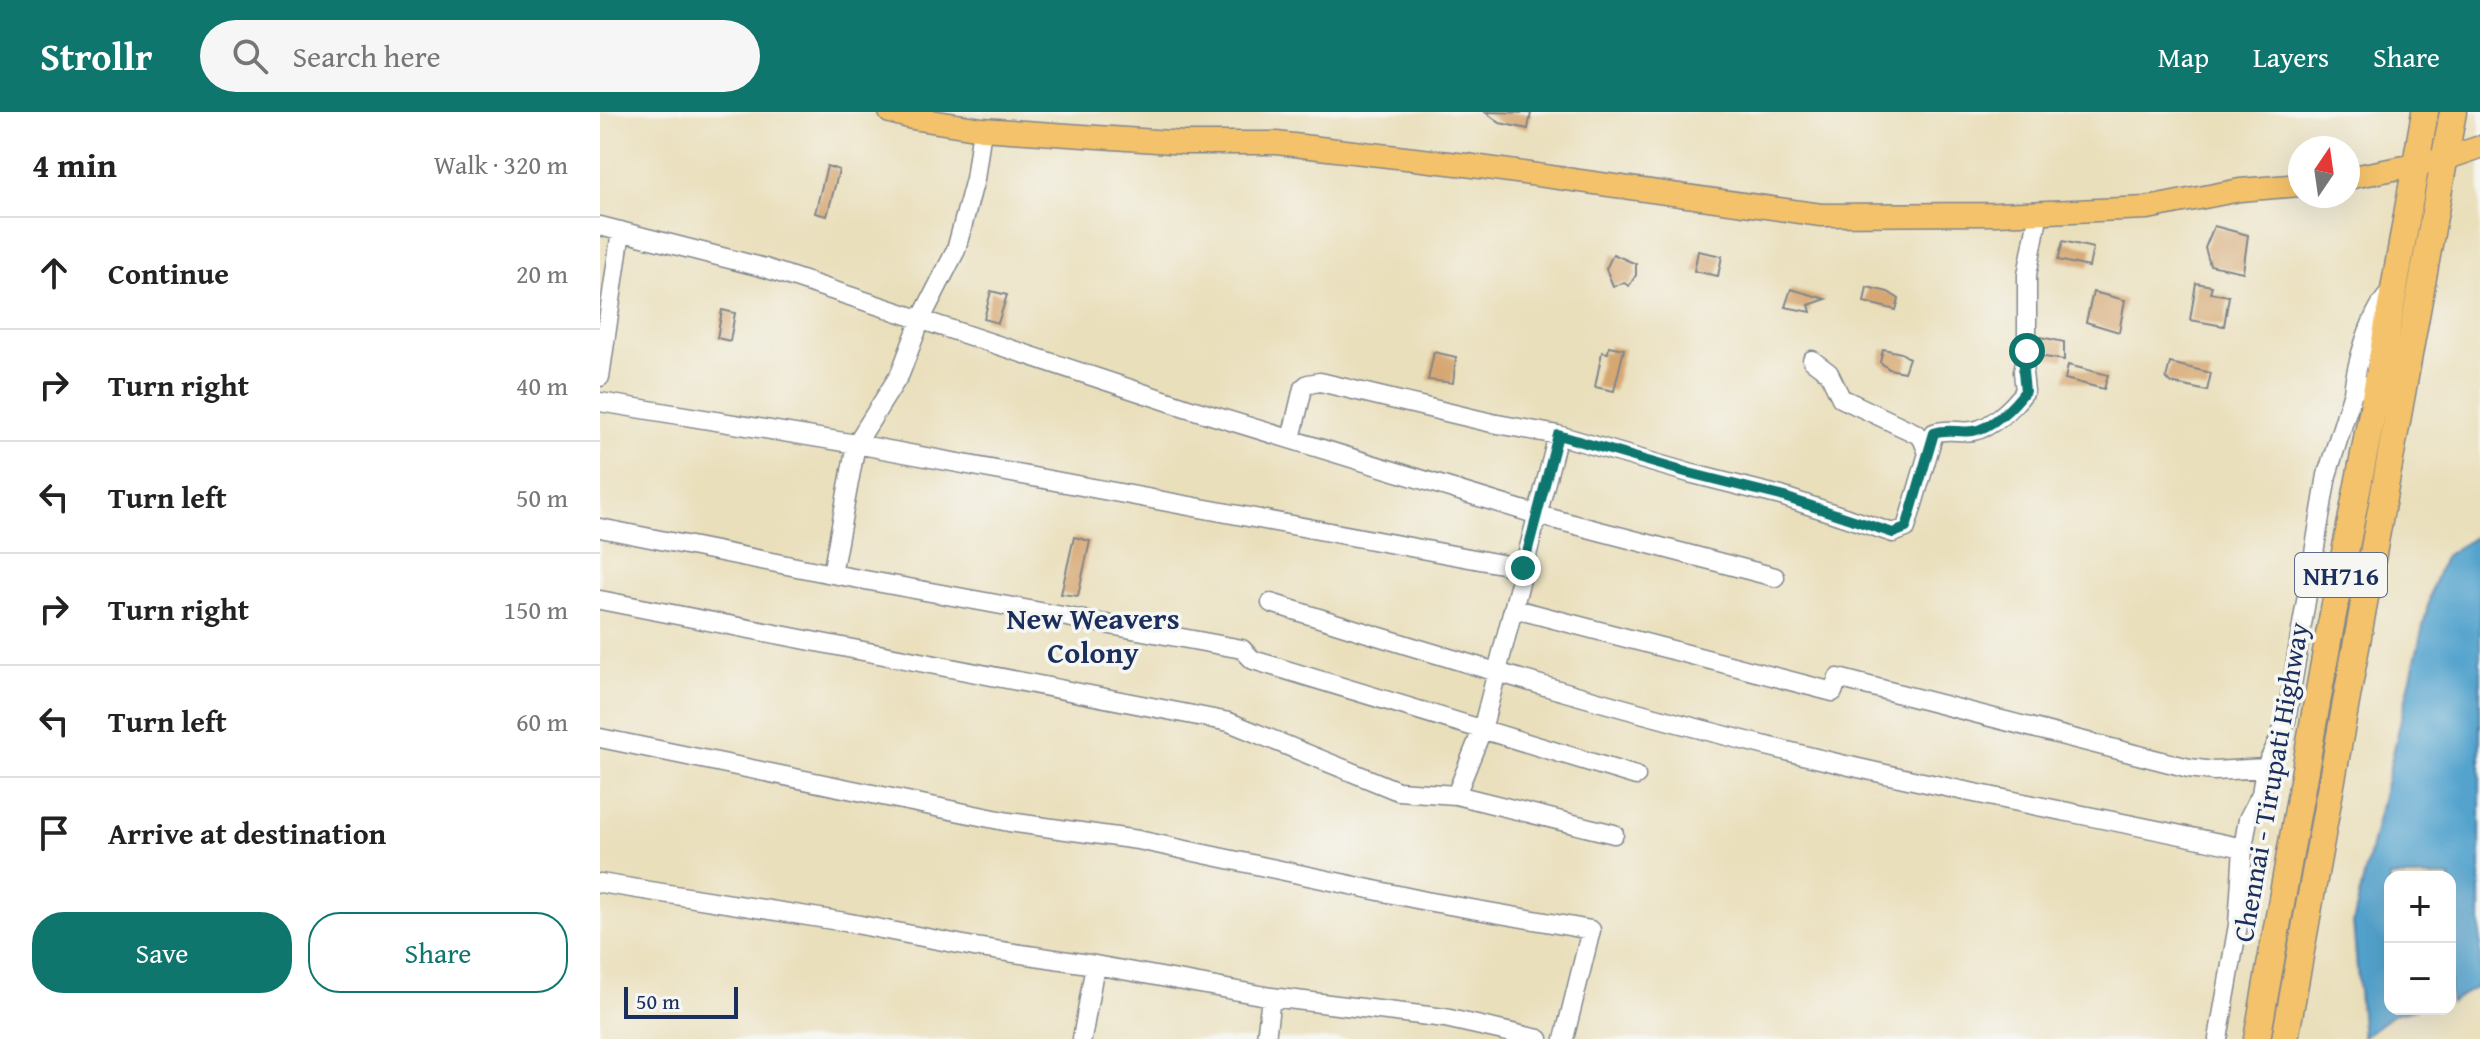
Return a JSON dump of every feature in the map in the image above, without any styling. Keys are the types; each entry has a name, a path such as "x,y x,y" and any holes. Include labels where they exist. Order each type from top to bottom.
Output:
{"highway":[{"name":"Chennai - Tirupati Highway","path":"2257,1039 2329,635 2365,390 2392,292 2425,112"},
{"name":"NH716","path":"2285,1039 2453,112"}],"main road":[{"path":"890,112 982,129 1185,143 1276,143 1466,165 1821,215 2148,208 2240,190 2288,186"},
{"path":"2360,176 2445,159 2480,147"}],"street":[{"path":"832,574 856,444 900,374 921,319 956,250 975,179 982,129"},
{"path":"1291,439 1303,388 1320,382 1492,423 1558,435 1781,496 1893,533 1906,528 1912,514 1934,433 1952,429 1975,431 1987,426 2017,402 2025,391 2027,275 2038,217 2043,212"},
{"path":"600,226 765,268 1188,408 1538,515 1775,577"},
{"path":"600,377 621,231"},
{"path":"1812,360 1829,373 1841,398 1915,433 1922,438 1928,453"},
{"path":"2218,1039 2238,925 2248,819 2261,794 2265,768 2286,721 2327,475 2365,390"},
{"path":"600,402 856,444 1523,568"},
{"path":"1456,795 1482,730 1498,674 1558,435"},
{"path":"600,528 1242,649 1253,660 1636,776"},
{"path":"600,600 1229,722 1398,791 1456,795 1614,834"},
{"path":"1271,603 1498,674 1839,763 2068,814 2243,848"},
{"path":"1515,609 1833,692 1838,678 2189,768 2214,771 2265,768"},
{"path":"600,738 1009,822 1138,840 1426,901 1591,930 1564,1039"},
{"path":"600,883 845,922 1271,997 1445,1018 1539,1039"},
{"path":"1082,1039 1095,965"},
{"path":"1266,1039 1271,997"}],"water":[{"path":"2480,533 2480,982 2456,999 2456,871 2384,871 2384,1015 2393,1015 2363,1037 2353,923 2432,588 2444,557"}],"building":[{"path":"1485,112 1531,113 1528,129 1500,123"},
{"path":"827,166 839,170 827,216 815,213"},
{"path":"2214,226 2248,235 2243,272 2210,265 2205,248"},
{"path":"2063,241 2093,248 2089,267 2058,260"},
{"path":"1698,251 1722,256 1718,276 1694,271"},
{"path":"1613,254 1636,264 1636,275 1629,286 1624,283 1613,286 1606,269"},
{"path":"2196,283 2212,286 2210,293 2229,296 2224,326 2190,320"},
{"path":"1867,287 1888,292 1899,299 1896,310 1864,302"},
{"path":"1791,289 1826,299 1809,305 1811,312 1785,307"},
{"path":"991,291 1007,295 998,323 984,319"},
{"path":"2093,292 2125,300 2119,332 2086,322"},
{"path":"722,310 735,313 730,341 717,338"},
{"path":"2041,337 2064,342 2064,360 2038,356"},
{"path":"1609,346 1624,349 1614,391 1595,387 1602,352 1608,353"},
{"path":"1883,349 1909,358 1904,372 1889,369 1880,362"},
{"path":"1434,352 1456,357 1453,383 1428,380"},
{"path":"2170,363 2211,373 2207,391 2171,383 2166,378"},
{"path":"2068,365 2108,375 2104,389 2065,379"},
{"path":"1074,537 1090,541 1078,596 1061,594"}],"district":[{"name":"New Weavers Colony","path":"1093,635"}],"route":[{"path":"1523,568 1558,435 1781,496 1862,521 1873,528 1893,533 1906,528 1934,433 1952,429 1975,431 1987,426 2017,402 2025,391 2023,372 2027,351"}]}
